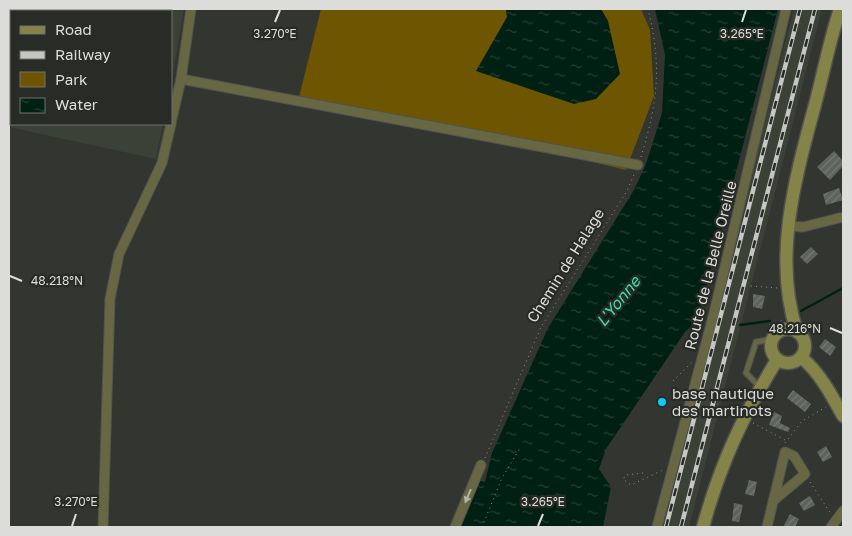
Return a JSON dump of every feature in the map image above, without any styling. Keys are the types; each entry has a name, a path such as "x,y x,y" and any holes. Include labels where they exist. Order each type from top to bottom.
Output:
{"main road":[{"path":"789,310 776,335 771,350 777,360 792,363 800,357 804,347 789,310 788,226 794,183 840,9"},
{"path":"776,335 786,330 797,332"},
{"path":"800,357 813,367 840,409"},
{"path":"703,527 720,469 743,418 777,360"}],"street":[{"path":"172,119 181,79 191,9"},
{"name":"Route de la Belle Oreille","path":"657,527 704,352 786,9"},
{"path":"181,79 638,165"},
{"path":"103,527 110,299 119,254 162,163 171,125"},
{"path":"788,226 803,227 843,217"},
{"path":"767,527 773,501 785,452 794,456 805,474 773,501"},
{"path":"456,527 481,465"},
{"path":"833,524 843,511"}],"lane":[{"path":"760,388 746,373 756,342 776,335"}],"path":[{"name":"Chemin de Halage","path":"481,465 541,327 627,192 638,165 654,113 658,85 654,33 648,9"},
{"path":"751,286 788,288"},
{"path":"673,381 704,352"},
{"path":"785,452 785,440 802,421 840,409"},
{"path":"743,418 785,440"},
{"path":"482,527 502,478 520,448"},
{"path":"643,473 626,475 623,479 631,484 673,467"},
{"path":"805,474 833,524"}],"shaded area":[{"path":"9,9 184,9 172,78 172,10 10,10 10,125 163,125 156,159 9,127"},
{"path":"794,9 822,9 689,527 661,527"}],"green space":[{"path":"321,9 506,9 507,17 608,21 601,9 641,9 650,30 654,96 626,170 551,152 298,101"}],"water":[{"path":"506,9 601,9 608,21 620,74 596,99 574,104 476,71 507,17"},
{"name":"L'Yonne","path":"655,9 778,9 698,320 685,332 606,449 599,469 611,487 603,527 461,527 480,481 485,482 492,453 548,328 634,190 646,164 662,113 665,55"}],"building":[{"path":"834,151 843,161 843,166 830,180 817,167"},
{"path":"839,188 843,200 826,205 823,194"},
{"path":"811,247 818,254 807,264 800,257"},
{"path":"753,294 765,296 762,309 753,307"},
{"path":"825,339 836,347 830,356 819,347"},
{"path":"793,390 811,404 805,412 787,398"},
{"path":"774,412 782,416 780,423 790,428 788,432 769,425"},
{"path":"826,446 832,457 823,462 817,452"},
{"path":"749,480 757,482 754,496 745,494"},
{"path":"810,496 815,505 804,511 799,503"},
{"path":"734,503 743,505 739,522 732,521"},
{"path":"790,514 799,519 795,527 783,527"}],"waterway":[{"path":"801,311 843,288"},
{"path":"697,313 705,315"},
{"path":"740,325 770,321"}],"railway":[{"path":"666,527 800,9"},
{"path":"681,527 815,9"}],"place":[{"name":"base nautique des martinots","path":"662,402"}]}
